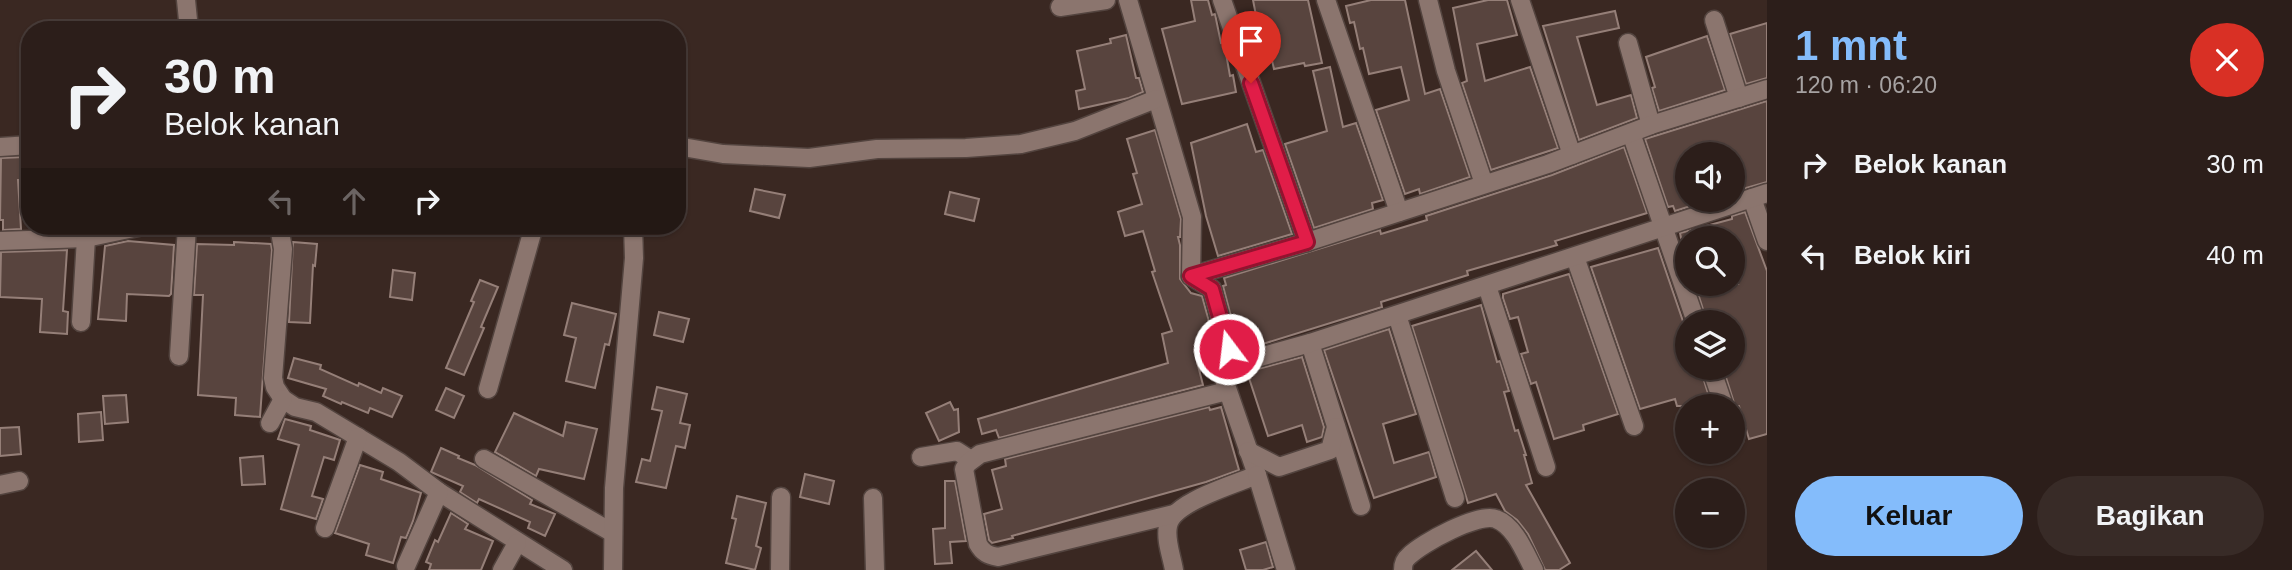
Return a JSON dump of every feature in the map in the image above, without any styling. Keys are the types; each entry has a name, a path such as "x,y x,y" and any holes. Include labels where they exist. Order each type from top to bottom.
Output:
{"street":[{"path":"186,0 188,21"},
{"path":"1060,7 1102,0"},
{"path":"1128,0 1192,218 1191,276"},
{"path":"1222,0 1307,242"},
{"path":"1326,0 1399,212"},
{"path":"1428,0 1446,71 1484,184"},
{"path":"1520,0 1572,155"},
{"path":"1714,20 1739,98"},
{"path":"1628,43 1651,125"},
{"path":"1191,276 1307,242 1572,155 1651,125 1767,89"},
{"path":"686,148 723,154 808,158 877,149 1021,144 1075,131 1156,99"},
{"path":"1631,133 1692,310"},
{"path":"0,147 21,146"},
{"path":"1220,368 1310,343 1760,195 1767,241"},
{"path":"0,240 86,238 100,235"},
{"path":"179,356 186,235"},
{"path":"281,235 283,249 273,378 283,399 295,407 316,412 399,462 439,492 563,570"},
{"path":"488,389 531,235"},
{"path":"613,570 614,488 634,258 633,235"},
{"path":"81,322 86,238"},
{"path":"1575,257 1634,426"},
{"path":"1191,276 1212,289 1229,349 1220,368 1286,570"},
{"path":"1487,286 1546,467"},
{"path":"1397,314 1455,498"},
{"path":"1310,343 1361,506"},
{"path":"1174,514 998,557 982,551 978,544 964,469 980,454 1227,391"},
{"path":"270,423 283,399"},
{"path":"1248,451 1279,467 1330,450 1336,427"},
{"path":"325,528 358,437"},
{"path":"921,457 957,452 971,460"},
{"path":"484,459 613,533"},
{"path":"1174,570 1167,534 1168,522 1174,514 1189,503 1257,475"},
{"path":"0,485 19,481"},
{"path":"407,566 439,492"},
{"path":"780,570 781,497"},
{"path":"873,498 875,570"},
{"path":"1403,570 1405,560 1414,552 1463,524 1489,517 1501,521 1511,530 1534,570"},
{"path":"502,570 517,543"}],"building":[{"path":"1191,0 1208,0 1212,15 1215,14 1236,92 1182,104 1162,29 1195,21"},
{"path":"1253,0 1308,0 1322,63 1305,66 1304,63 1274,69 1266,35 1260,36"},
{"path":"1371,0 1405,0 1425,94 1440,89 1470,177 1420,194 1419,189 1405,194 1376,110 1409,100 1401,67 1369,74 1363,48 1360,49 1354,22 1350,23 1346,6"},
{"path":"1488,0 1507,0 1517,35 1477,44 1485,81 1530,67 1558,148 1491,170 1462,83 1467,81 1453,8"},
{"path":"1615,11 1619,28 1577,37 1597,105 1631,95 1637,118 1579,140 1543,26"},
{"path":"1767,23 1767,78 1746,84 1730,34"},
{"path":"1126,35 1136,78 1139,78 1143,92 1129,98 1079,109 1076,91 1085,89 1077,51 1111,43 1110,39"},
{"path":"1707,36 1725,90 1659,111 1646,57"},
{"path":"1330,67 1343,127 1356,123 1383,200 1372,203 1373,209 1314,228 1285,144 1327,131 1313,71"},
{"path":"1767,101 1767,182 1745,188 1745,142 1675,142 1675,211 1673,206 1668,207 1645,139"},
{"path":"1247,124 1256,152 1263,150 1292,234 1218,256 1206,216 1191,143"},
{"path":"1155,130 1181,219 1178,237 1180,279 1191,293 1202,296 1215,343 1194,350 1203,385 999,438 996,430 982,434 978,419 1168,363 1162,334 1172,331 1152,272 1155,271 1143,231 1125,236 1118,212 1142,204 1127,139"},
{"path":"1624,147 1647,213 1555,241 1557,245 1467,271 1468,275 1381,302 1382,307 1240,351 1223,286 1226,285 1224,278 1380,230 1381,234 1427,220 1426,216 1552,175"},
{"path":"21,157 21,180 18,180 21,229 3,230 3,220 0,220 1,158"},
{"path":"755,189 785,195 779,218 750,211"},
{"path":"950,192 979,199 974,221 945,214"},
{"path":"1745,212 1767,271 1767,434 1749,439 1745,426 1745,394 1731,394 1727,380 1745,380 1745,310 1703,310 1699,296 1745,296 1745,226 1706,226 1732,219 1732,216"},
{"path":"128,241 174,245 171,294 127,294 126,321 98,319 105,246"},
{"path":"234,242 271,244 272,250 260,417 235,415 236,398 198,395 203,295 194,295 197,244 234,245"},
{"path":"293,242 317,244 315,266 313,265 310,323 289,322"},
{"path":"1658,248 1679,310 1675,310 1675,380 1704,380 1708,394 1675,394 1675,399 1640,409 1591,267"},
{"path":"67,250 63,311 68,312 67,334 40,332 42,299 0,297 1,252"},
{"path":"393,270 415,273 412,300 390,297"},
{"path":"1569,274 1618,414 1583,425 1584,430 1554,439 1536,382 1531,384 1521,354 1528,352 1518,317 1510,319 1503,294"},
{"path":"480,280 498,287 464,375 446,368 474,302 471,301"},
{"path":"572,303 616,314 609,345 605,344 595,388 566,381 576,338 564,335"},
{"path":"1481,305 1497,362 1500,361 1509,391 1504,392 1515,431 1518,430 1526,455 1532,483 1526,485 1570,563 1559,570 1545,570 1528,534 1517,520 1505,511 1496,494 1468,503 1412,326"},
{"path":"659,312 689,319 683,342 654,335"},
{"path":"1389,329 1416,414 1383,424 1394,463 1429,452 1436,477 1374,498 1324,350"},
{"path":"1302,357 1324,427 1322,437 1307,442 1302,425 1268,436 1247,372"},
{"path":"294,358 321,365 320,369 358,386 359,383 381,393 383,388 402,396 392,417 370,408 368,413 342,402 341,404 323,396 326,389 288,378"},
{"path":"657,387 687,394 680,423 690,425 685,448 676,446 666,488 636,482 642,459 650,461 662,411 652,409"},
{"path":"446,388 464,396 454,418 436,410"},
{"path":"126,395 128,422 105,424 103,396"},
{"path":"950,402 954,410 958,409 959,432 939,441 926,413"},
{"path":"1209,407 1210,410 1221,407 1239,470 1206,482 1012,536 1013,538 992,543 989,540 984,514 1002,509 992,470 1006,466 1005,459"},
{"path":"101,412 103,440 79,442 78,414"},
{"path":"514,413 563,436 566,422 597,429 584,479 539,469 536,476 495,452"},
{"path":"285,419 311,426 310,430 340,440 334,460 324,457 312,496 323,499 316,519 281,509 299,445 278,439"},
{"path":"19,427 21,454 0,456 0,428"},
{"path":"441,448 475,465 532,500 530,504 555,514 545,536 528,528 530,522 479,499 477,503 460,492 463,486 431,472"},
{"path":"263,456 265,484 242,485 240,458"},
{"path":"360,465 383,472 381,479 421,493 413,521 406,538 401,537 393,563 366,555 369,544 335,533"},
{"path":"805,474 834,481 829,504 800,497"},
{"path":"945,481 955,481 966,541 950,542 952,563 935,564 933,529 945,528"},
{"path":"737,496 766,503 756,546 761,548 755,570 726,563 736,519 732,518"},
{"path":"451,513 468,524 465,529 493,541 481,570 429,570 431,564 426,562"},
{"path":"1266,542 1273,567 1246,570 1240,550"},
{"path":"1476,551 1492,570 1452,570"}],"route":[{"path":"1229,349 1212,289 1191,276 1307,242 1251,83"}]}
